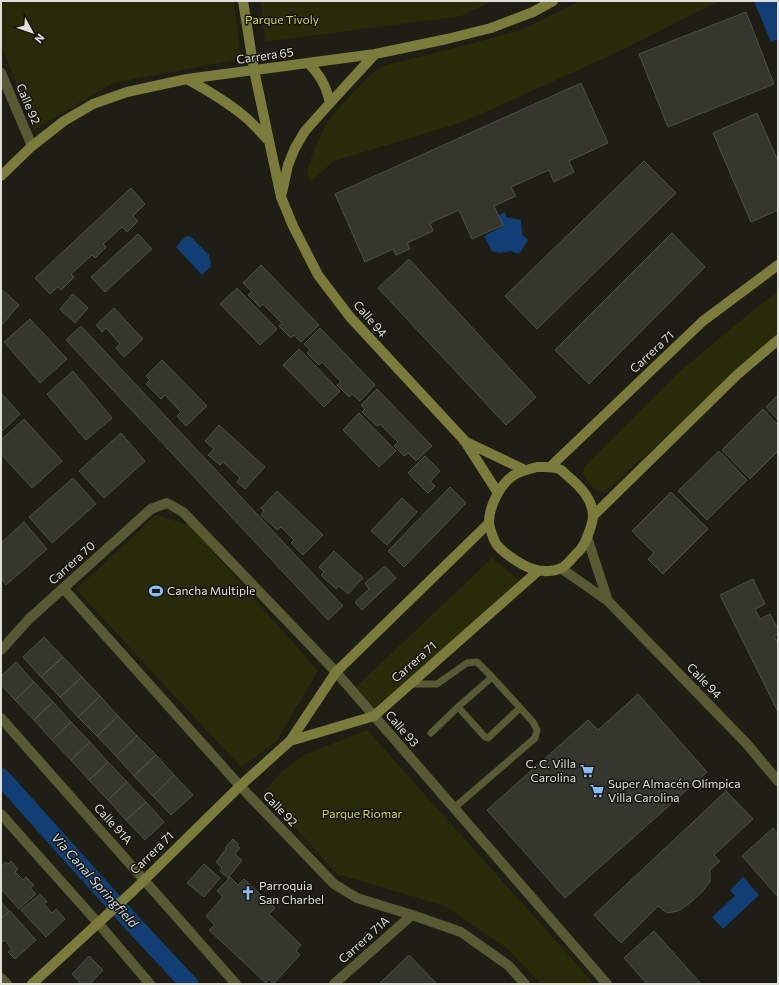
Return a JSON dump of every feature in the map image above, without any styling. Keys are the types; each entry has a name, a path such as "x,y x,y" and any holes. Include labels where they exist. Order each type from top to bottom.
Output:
{"street":[{"name":"Calle 94","path":"243,1 254,70 268,140 281,197 292,226 318,275 350,317 464,440 498,493"},
{"name":"Carrera 65","path":"1,176 32,146 64,120 93,104 127,92 187,79 375,54 447,39 491,28 533,12 552,1"},
{"path":"281,197 288,165 295,148 305,131 375,54"},
{"path":"308,63 316,71 322,81 327,91 330,103"},
{"name":"Calle 92","path":"1,73 32,146"},
{"path":"187,79 230,105 245,117 268,140"},
{"name":"Carrera 71","path":"550,467 703,321 778,264"},
{"path":"593,516 738,374 778,340"},
{"name":"Calle 94","path":"464,440 525,470"},
{"path":"537,467 550,467 561,470 585,492 591,504 593,516 587,537 582,547 562,569 538,571 523,565 507,555 495,542 489,523 491,509 498,493 513,475 537,467"},
{"name":"Carrera 70","path":"1,650 29,619 151,509 166,503"},
{"name":"Calle 93","path":"166,503 183,512 336,672 607,984"},
{"name":"Carrera 71","path":"32,984 133,891 240,786 290,741 336,672 489,523"},
{"name":"Calle 94","path":"587,537 608,601"},
{"name":"Calle 94","path":"562,569 608,601 746,743 778,781"},
{"name":"Carrera 71","path":"290,741 374,716 538,571"},
{"name":"Calle 92","path":"63,588 240,786 334,884 357,898 461,932 509,966 524,984"},
{"name":"Calle 91A","path":"1,718 236,984"},
{"path":"1,814 150,984"},
{"name":"Carrera 71A","path":"334,984 412,915"},
{"path":"1,978 7,984"}],"lane":[{"path":"410,684 437,684 467,663 477,662 533,722 537,730 535,738 454,808"},
{"path":"431,733 492,677"},
{"path":"458,707 485,737 488,738 520,708"}],"green space":[{"name":"Parque Tivoly","path":"1,1 234,1 241,59 113,83 34,130 1,44"},
{"name":"Parque Tivoly","path":"261,1 493,1 461,16 265,42"},
{"path":"580,1 719,1 620,51 463,122 334,161 310,182 307,171 322,132 331,117 373,73 383,66 523,29"},
{"path":"778,292 778,334 604,493 594,489 583,475 584,467 678,373 757,307"},
{"path":"156,515 189,525 318,671 276,742 241,767 76,589"},
{"path":"492,558 520,581 375,708 356,687"},
{"name":"Parque Riomar","path":"367,730 594,984 541,984 509,950 445,906 337,874 263,793 282,771 304,755"}],"water":[{"path":"754,1 776,1 778,6 778,39 771,42"},
{"path":"505,212 506,217 521,220 522,234 528,240 519,254 511,251 499,253 492,251 484,236 503,226 499,215"},
{"path":"186,236 191,237 209,255 211,266 202,275 176,247"},
{"path":"743,877 759,895 723,929 712,917 735,896 730,890"}],"building":[{"path":"746,12 774,84 668,127 639,54"},
{"path":"581,83 608,143 569,161 574,172 554,182 549,170 511,187 516,196 494,206 503,225 472,239 459,210 430,223 433,231 407,243 410,249 396,255 393,249 365,262 335,194"},
{"path":"757,113 778,161 778,210 751,222 713,133"},
{"path":"644,161 676,193 537,329 505,296"},
{"path":"131,188 145,204 133,216 138,221 127,232 122,227 103,244 106,247 95,258 92,255 71,274 74,277 61,290 58,287 50,294 35,278"},
{"path":"672,233 705,267 589,384 555,350"},
{"path":"138,234 152,249 105,292 91,277"},
{"path":"409,259 536,397 506,425 378,288"},
{"path":"261,265 319,325 301,342 294,335 291,338 279,326 282,323 263,304 260,307 248,295 252,292 243,283"},
{"path":"237,288 277,329 260,345 220,304"},
{"path":"1,289 19,305 1,326"},
{"path":"73,294 88,308 75,323 60,309"},
{"path":"114,308 143,339 124,357 116,348 120,344 106,328 102,332 96,325"},
{"path":"30,319 67,359 40,383 4,342"},
{"path":"81,326 343,606 328,620 66,340"},
{"path":"320,328 375,385 360,401 352,394 349,397 337,385 341,382 322,362 319,365 307,353 310,350 304,344"},
{"path":"299,349 340,391 324,407 283,365"},
{"path":"162,360 207,406 186,426 177,416 181,412 165,395 161,399 146,384 150,380 146,376"},
{"path":"73,371 112,418 86,440 47,394"},
{"path":"377,389 432,446 416,461 408,453 404,456 394,446 398,442 380,424 377,426 362,412 365,409 361,405"},
{"path":"1,393 20,414 1,432"},
{"path":"778,395 778,420 766,407"},
{"path":"763,409 778,425 778,451 750,479 722,450"},
{"path":"359,413 396,451 379,467 343,430"},
{"path":"24,419 62,461 32,488 1,454 1,440"},
{"path":"219,425 265,467 245,489 237,482 240,478 223,462 220,465 208,455 214,449 205,441"},
{"path":"121,433 145,461 104,498 79,471"},
{"path":"719,451 747,480 707,520 678,491"},
{"path":"425,456 440,471 430,482 435,486 428,493 408,473"},
{"path":"73,478 96,504 52,543 29,517"},
{"path":"450,487 466,503 404,567 388,551"},
{"path":"277,491 323,535 303,555 291,543 294,540 281,527 277,530 261,515 264,511 261,508"},
{"path":"671,492 708,529 663,574 648,559 654,553 632,531"},
{"path":"402,498 417,512 387,545 371,531"},
{"path":"24,522 47,549 6,585 1,578 1,543"},
{"path":"334,551 363,578 348,594 339,586 336,589 321,575 324,572 319,567"},
{"path":"385,566 396,578 362,610 355,602 369,589 365,583"},
{"path":"753,579 765,604 755,609 760,619 770,614 778,629 778,634 774,636 778,643 778,712 720,595"},
{"path":"44,637 63,657 41,677 23,657"},
{"path":"63,657 82,677 60,697 41,677"},
{"path":"16,662 34,682 15,700 1,685 1,676"},
{"path":"82,677 100,696 78,717 60,697"},
{"path":"34,682 53,702 34,720 15,700"},
{"name":"Super Almacén Olímpica Villa Carolina","path":"638,694 707,772 565,898 487,810 588,720 598,730"},
{"path":"100,696 118,716 97,736 78,717"},
{"path":"53,702 71,722 52,740 34,720"},
{"path":"118,716 137,736 116,756 97,736"},
{"path":"71,722 90,742 71,760 52,740"},
{"path":"137,736 156,755 134,776 116,756"},
{"path":"90,742 108,762 89,780 71,760"},
{"path":"156,755 174,775 153,796 134,776"},
{"path":"108,762 127,782 108,800 89,780"},
{"path":"174,775 193,795 171,815 153,796"},
{"path":"127,782 146,802 126,820 108,800"},
{"path":"726,791 753,819 714,855 720,861 710,870 710,882 690,903 678,911 667,913 658,906 621,943 594,915"},
{"path":"146,802 164,822 145,840 126,820"},
{"path":"773,828 778,834 778,897 742,856"},
{"path":"233,839 240,848 235,854 242,860 228,878 220,871 222,868 216,862"},
{"path":"11,861 18,869 15,872 23,880 26,877 34,885 30,888 36,894 19,909 1,889 1,866 6,862 8,864"},
{"path":"204,864 220,878 204,897 187,883"},
{"path":"230,877 238,885 244,879 275,908 269,914 301,945 296,951 300,955 273,984 269,979 266,983 209,930 215,925 206,916 223,897 217,891"},
{"path":"40,894 47,902 44,904 52,913 56,909 65,919 46,937 21,910"},
{"path":"1,902 9,911 1,918"},
{"path":"10,911 36,940 15,959 8,952 12,949 5,940 2,942 1,941 1,919"},
{"path":"654,931 701,984 647,984 624,958"},
{"path":"409,955 437,984 379,984"},
{"path":"89,956 103,970 90,984 81,984 72,974"}],"waterway":[{"name":"Via Canal Springfield","path":"1,777 189,984"}],"place":[{"name":"Cancha Multiple","path":"156,591"},
{"name":"C. C. Villa Carolina","path":"587,771"},
{"name":"Super Almacén Olímpica Villa Carolina","path":"597,791"},
{"name":"Parroquia San Charbel","path":"248,893"}]}
